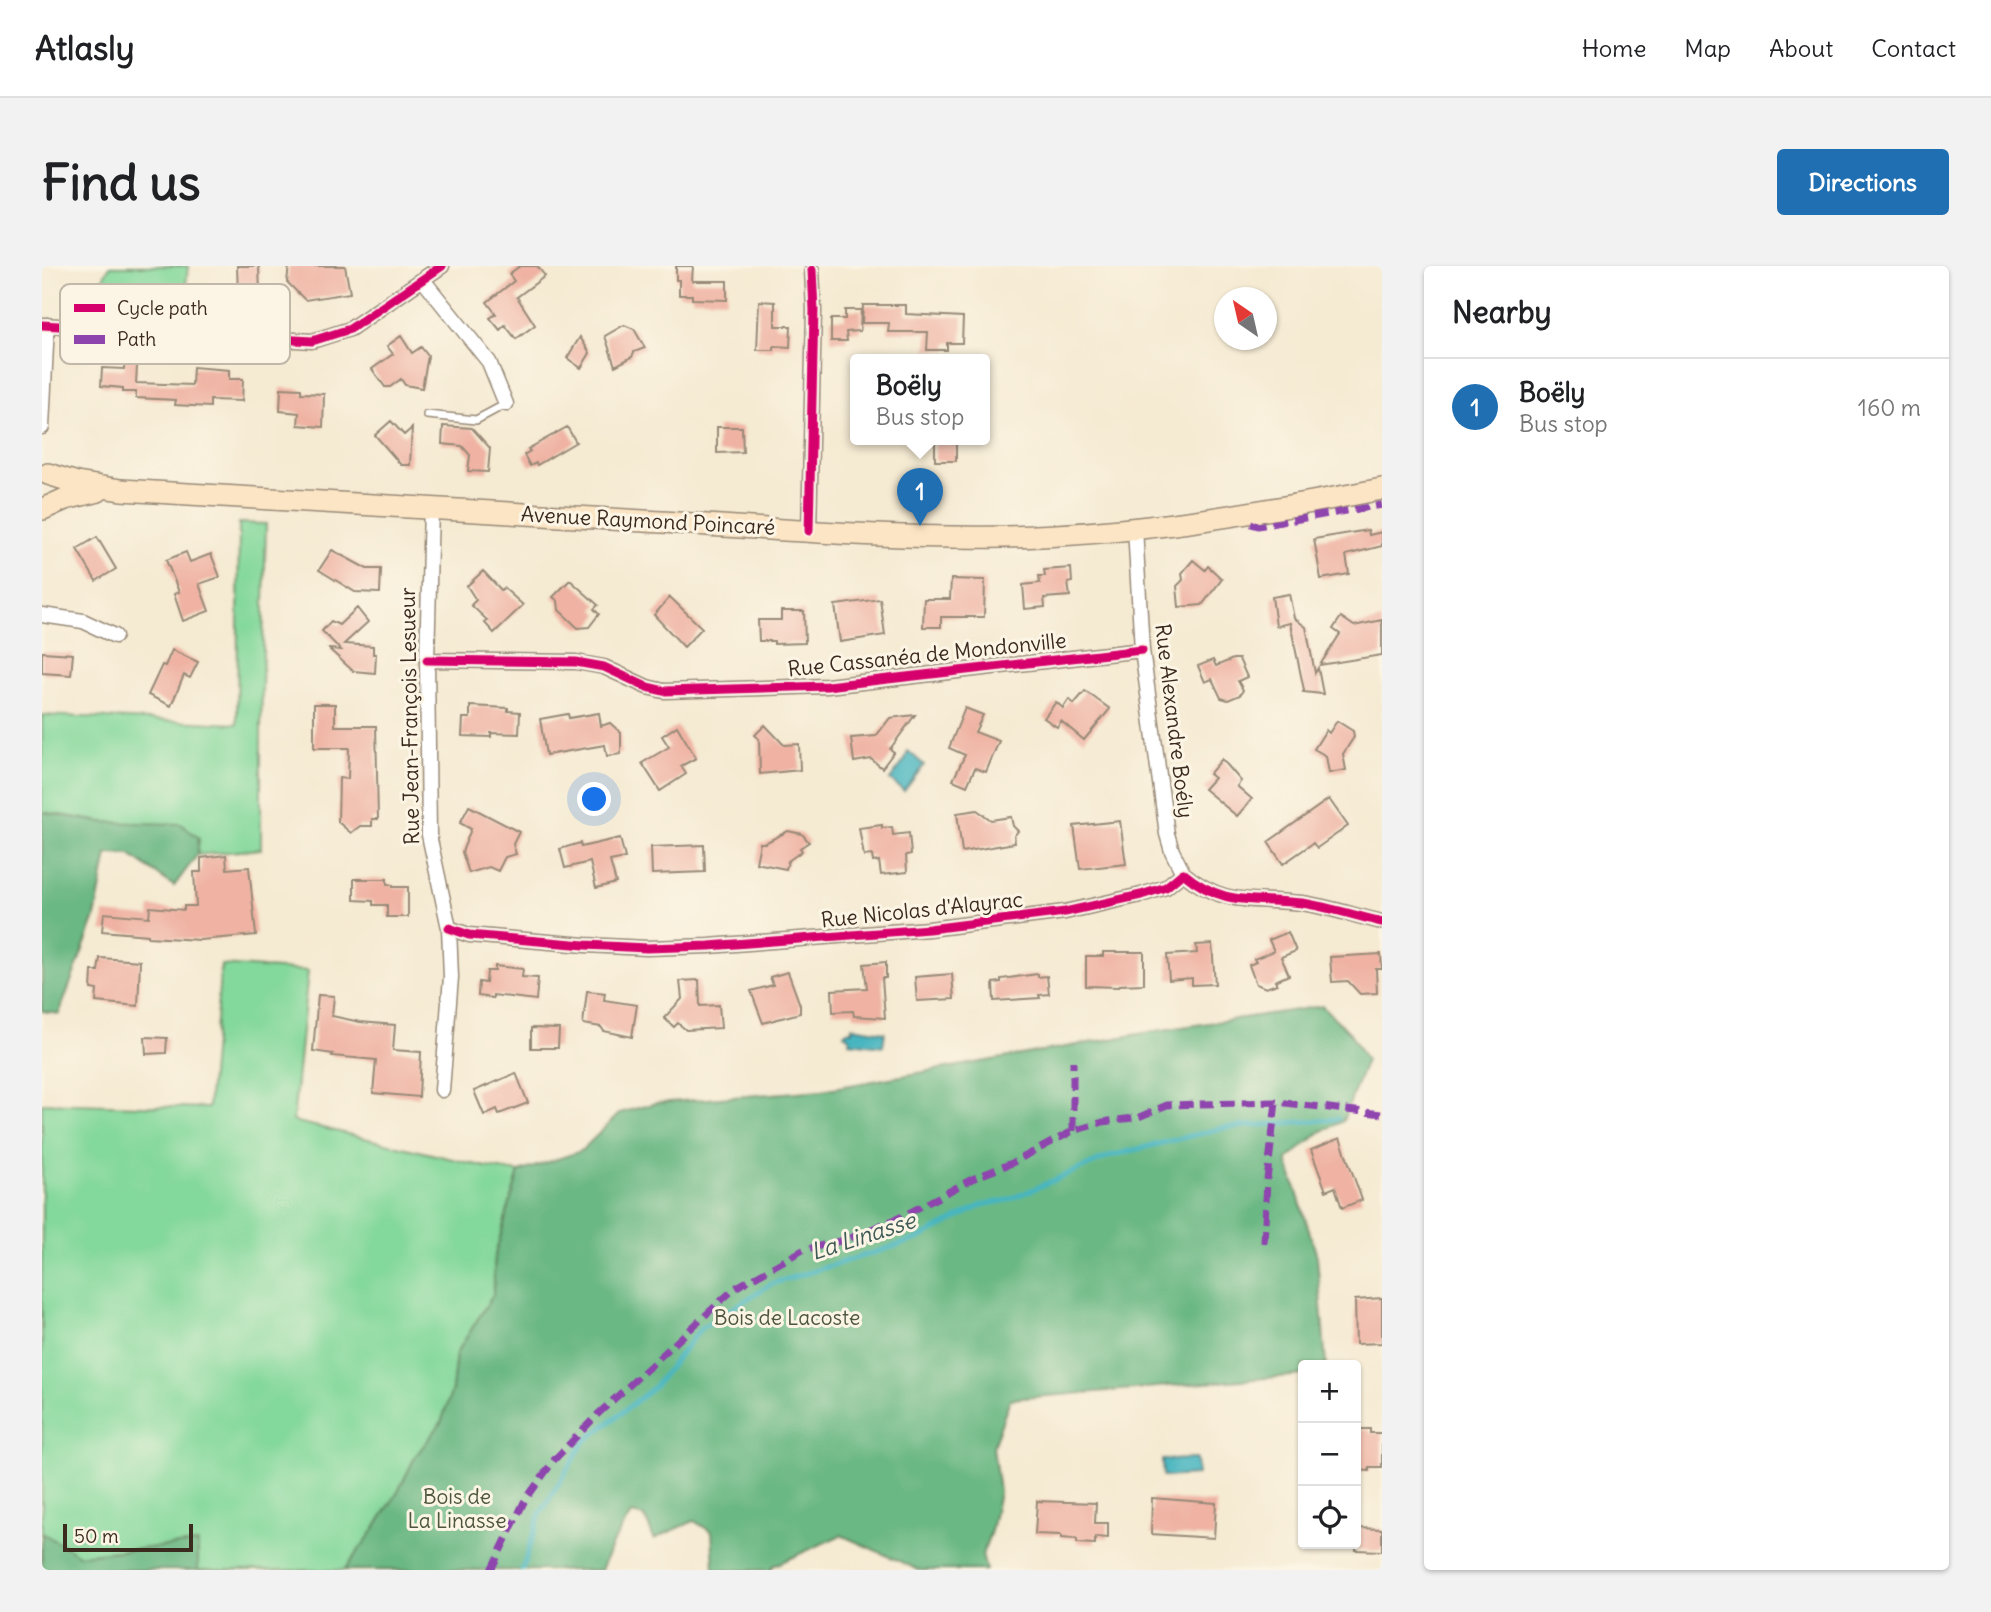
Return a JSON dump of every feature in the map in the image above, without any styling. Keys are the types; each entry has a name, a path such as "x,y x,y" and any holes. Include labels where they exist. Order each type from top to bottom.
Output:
{"main road":[{"name":"Avenue Raymond Poincaré","path":"45,471 77,484 121,490 920,536 1006,537 1135,528 1249,514 1382,489"},
{"path":"43,509 53,492 45,471"},
{"name":"Avenue Raymond Poincaré","path":"43,509 80,494 121,490"}],"street":[{"path":"290,340 312,341 350,329 442,266"},
{"path":"809,531 814,310 812,270"},
{"path":"423,280 489,362 506,404"},
{"path":"42,427 44,325"},
{"name":"Rue Jean-François Lesueur","path":"431,508 427,660 429,835 449,928 451,977 442,1090"},
{"name":"Rue Alexandre Boély","path":"1135,528 1142,650 1167,834 1183,873"},
{"path":"42,615 83,621 115,636"},
{"name":"Rue Cassanéa de Mondonville","path":"427,660 576,662 604,667 647,687 664,691 827,686 1142,650"},
{"path":"1183,873 1200,887 1224,898 1303,904 1382,922"},
{"name":"Rue Nicolas d'Alayrac","path":"449,928 468,935 586,945 647,948 723,945 929,929 1065,912 1166,887 1183,873"}],"lane":[{"path":"427,415 476,420 506,404"}],"green space":[{"path":"110,266 188,266 186,284 100,284"},
{"path":"239,523 266,524 261,849 197,855 199,838 42,812 42,715 237,724"},
{"path":"42,812 100,822 181,824 199,838 197,855 174,886 130,855 107,854 95,917 59,1014 42,1011"},
{"path":"221,965 308,971 293,1121 486,1167 519,1172 495,1255 493,1295 456,1354 452,1390 441,1423 415,1457 398,1492 344,1570 198,1570 197,1543 79,1555 42,1533 42,1103 208,1108"},
{"name":"Bois de Lacoste","path":"1322,1006 1350,1033 1366,1060 1343,1121 1320,1132 1287,1160 1317,1256 1326,1360 1298,1360 1298,1375 1010,1399 993,1447 999,1492 991,1531 982,1555 986,1570 919,1570 841,1535 773,1566 771,1570 714,1570 712,1532 694,1521 654,1539 645,1517 631,1514 612,1544 601,1570 344,1570 398,1492 415,1457 441,1423 452,1390 456,1354 493,1295 495,1255 519,1172 581,1151 620,1113 656,1103 822,1090 1162,1030"},
{"path":"42,1533 79,1555 198,1543 198,1570 42,1570"}],"water":[{"path":"908,751 924,765 904,791 890,780 905,760"},
{"path":"852,1027 885,1032 883,1046 850,1042 850,1038 844,1034 852,1031"},
{"path":"1196,1459 1197,1475 1163,1477 1162,1460"}],"building":[{"path":"237,266 259,266 260,284 238,284"},
{"path":"289,266 345,266 350,293 305,300 287,282"},
{"path":"520,266 537,266 545,276 517,297 535,325 516,339 505,325 500,330 490,318 496,314 487,302 514,281 509,274"},
{"path":"676,266 693,266 692,281 727,281 727,300 692,299 692,295 679,295"},
{"path":"759,301 775,302 775,326 791,326 790,347 774,346 774,350 757,350"},
{"path":"863,305 906,305 906,314 963,317 962,343 947,343 947,350 927,350 928,332 888,332 889,323 862,323"},
{"path":"845,310 861,310 860,331 846,332 847,341 831,341 831,319 845,319"},
{"path":"624,325 634,329 645,348 634,352 632,357 615,366 605,336"},
{"path":"401,336 412,353 421,347 428,356 422,388 405,385 401,379 390,387 385,387 372,369 393,354 387,346"},
{"path":"580,337 590,353 581,368 567,358"},
{"path":"124,364 137,364 136,383 192,385 193,367 229,370 229,379 243,379 242,401 210,400 210,407 175,405 176,400 136,398 136,392 123,392 123,388 101,386 102,368 124,369"},
{"path":"281,388 301,389 301,393 324,394 323,427 298,425 299,413 280,411"},
{"path":"391,421 404,435 412,428 410,465 401,465 375,435"},
{"path":"443,426 472,428 490,448 488,472 468,471 470,455 462,446 442,444"},
{"path":"567,427 576,442 537,465 536,463 530,466 524,455 530,451 528,449"},
{"path":"717,427 742,427 743,452 717,453"},
{"path":"935,445 956,445 956,461 935,461"},
{"path":"1368,530 1369,535 1382,532 1382,546 1346,555 1349,574 1321,579 1314,539"},
{"path":"97,537 116,569 96,581 77,549"},
{"path":"332,550 367,569 381,569 380,593 355,592 319,570"},
{"path":"186,552 190,562 211,554 220,577 199,584 209,611 183,621 174,594 179,592 166,560"},
{"path":"1193,560 1205,570 1208,566 1222,579 1202,605 1179,607 1177,586 1183,580 1182,573"},
{"path":"1071,568 1072,582 1068,583 1070,596 1044,598 1045,607 1025,609 1023,585 1040,583 1039,576 1045,576 1044,570"},
{"path":"483,571 501,590 504,588 523,605 494,633 484,622 487,620 471,605 476,600 467,586"},
{"path":"951,579 985,580 984,617 941,617 941,627 923,627 924,599 950,599"},
{"path":"570,580 598,605 594,609 599,614 589,627 578,628 559,610 558,601 553,597"},
{"path":"1289,594 1294,618 1306,627 1315,673 1318,668 1323,694 1303,692 1290,623 1276,626 1272,597"},
{"path":"670,597 702,628 684,647 654,615"},
{"path":"880,599 885,635 840,642 835,605"},
{"path":"357,608 368,622 344,644 373,646 373,654 376,654 375,673 353,671 329,649 341,650 322,631 331,621 339,625"},
{"path":"781,611 804,611 805,643 774,644 774,641 759,641 758,620 781,620"},
{"path":"1341,617 1354,626 1382,620 1382,655 1320,665 1340,634 1333,629"},
{"path":"172,650 198,662 190,678 184,675 171,706 148,695"},
{"path":"42,652 73,654 71,675 42,673"},
{"path":"1239,659 1247,677 1238,681 1243,690 1240,695 1228,700 1221,698 1212,679 1205,682 1198,666 1213,660 1216,666"},
{"path":"1085,691 1110,709 1084,740 1061,721 1057,727 1044,718 1056,702 1063,708 1069,699 1074,704"},
{"path":"314,704 335,704 335,726 376,726 378,819 372,819 372,826 360,826 351,833 338,822 339,778 348,779 349,748 314,748"},
{"path":"470,706 508,708 508,711 520,712 519,734 462,736 463,718 470,718"},
{"path":"965,708 983,715 975,732 999,741 986,772 975,768 967,786 953,780 965,755 949,748"},
{"path":"599,713 601,726 610,723 621,733 621,754 607,756 605,745 546,755 540,719 568,714 569,718"},
{"path":"915,715 890,749 894,752 882,768 871,759 854,762 851,738 876,736 890,718"},
{"path":"1337,721 1353,731 1354,737 1343,754 1346,770 1329,773 1326,756 1314,749 1326,730 1329,733"},
{"path":"765,725 784,745 799,744 800,770 760,774 759,739 755,735"},
{"path":"677,726 696,758 681,766 686,774 660,791 642,763 669,747 662,736"},
{"path":"1222,759 1241,781 1237,786 1252,799 1237,816 1204,789 1214,778 1209,774"},
{"path":"1329,799 1348,826 1317,848 1313,843 1283,864 1268,842"},
{"path":"469,806 519,832 513,844 516,854 505,857 498,871 489,867 469,873 462,852 471,829 460,823"},
{"path":"977,810 991,820 1011,817 1013,826 1018,831 1014,836 1015,843 962,852 957,813"},
{"path":"1120,821 1126,864 1080,869 1074,826"},
{"path":"882,825 882,828 892,827 893,835 909,833 911,854 906,855 907,872 881,875 879,861 873,862 872,855 864,856 859,828"},
{"path":"788,831 802,834 809,842 788,861 786,869 756,863 760,843"},
{"path":"620,838 625,858 610,861 616,883 596,888 590,862 565,868 560,849 580,843 581,847"},
{"path":"704,845 705,872 652,874 651,847"},
{"path":"226,855 227,869 249,867 256,935 200,940 102,931 104,913 149,917 150,907 184,910 184,906 196,906 194,872 201,872 201,858"},
{"path":"354,879 387,879 387,884 393,887 408,887 408,917 387,917 387,905 354,900"},
{"path":"1288,932 1296,951 1281,957 1289,975 1266,988 1256,984 1249,965 1256,962 1254,959 1274,951 1269,940"},
{"path":"1212,944 1215,984 1192,985 1192,978 1169,980 1167,955 1197,953 1196,945"},
{"path":"1103,952 1144,952 1144,984 1119,987 1086,986 1086,956 1103,956"},
{"path":"1381,954 1382,969 1376,969 1377,993 1360,994 1348,981 1332,982 1330,957"},
{"path":"100,958 140,961 138,1006 96,1002 97,990 91,989 92,971 98,971"},
{"path":"886,962 886,978 882,978 885,1018 854,1016 853,1011 833,1012 832,990 867,988 864,964"},
{"path":"495,966 523,969 522,977 538,978 536,1000 478,996 479,982 486,983 487,971 495,971"},
{"path":"788,972 800,1005 800,1013 763,1023 751,991 773,985 770,977"},
{"path":"952,974 954,999 917,1001 915,977"},
{"path":"1038,974 1038,977 1047,976 1049,994 1039,995 1040,998 994,1001 993,983 1001,982 1001,979"},
{"path":"699,980 700,1006 719,1005 721,1028 686,1030 678,1023 674,1027 664,1018 682,999 680,981"},
{"path":"587,991 605,993 604,1000 637,1005 632,1037 583,1024"},
{"path":"318,995 334,996 332,1016 395,1025 393,1050 421,1052 419,1097 373,1093 376,1060 332,1056 333,1054 313,1051"},
{"path":"531,1028 559,1029 558,1048 531,1048"},
{"path":"145,1037 167,1038 166,1053 146,1054"},
{"path":"516,1073 528,1103 499,1114 497,1109 484,1115 474,1091"},
{"path":"1340,1138 1362,1200 1342,1208 1335,1187 1326,1191 1311,1150"},
{"path":"1382,1298 1382,1343 1356,1344 1355,1300"},
{"path":"1361,1429 1370,1429 1370,1433 1382,1433 1382,1467 1369,1467 1369,1471 1361,1470"},
{"path":"1152,1498 1216,1503 1214,1538 1151,1534"},
{"path":"1037,1501 1096,1503 1095,1523 1108,1523 1108,1538 1095,1537 1095,1544 1077,1543 1077,1539 1061,1538 1061,1535 1035,1534"},
{"path":"1361,1528 1382,1529 1382,1551 1356,1550 1361,1549"}],"waterway":[{"name":"La Linasse","path":"522,1570 540,1514 584,1442 653,1388 701,1328 771,1284 918,1239 982,1205 1008,1200 1110,1156 1222,1128 1338,1119"}],"marked path":[{"path":"1251,524 1258,526 1382,505"},
{"path":"1073,1061 1073,1131"},
{"path":"1264,1243 1267,1180 1276,1102"},
{"path":"491,1570 524,1502 554,1460 598,1414 735,1288 803,1250 848,1239 905,1215 972,1179 1012,1163 1073,1131 1103,1122 1139,1117 1167,1105 1276,1102 1382,1114"}],"cycle path":[{"path":"290,340 312,341 350,329 442,266"},
{"path":"809,531 814,310 812,270"},
{"path":"42,325 60,326"},
{"path":"427,660 576,662 604,667 647,687 664,691 827,686 1142,650"},
{"path":"449,928 469,935 585,945 647,948 709,946 929,929 1065,912 1166,887 1183,873 1212,892 1226,896 1302,903 1382,922"}],"place":[{"name":"Boëly","path":"920,526"}],"park label":[{"name":"Bois de La Linasse","path":"457,1509"}]}
